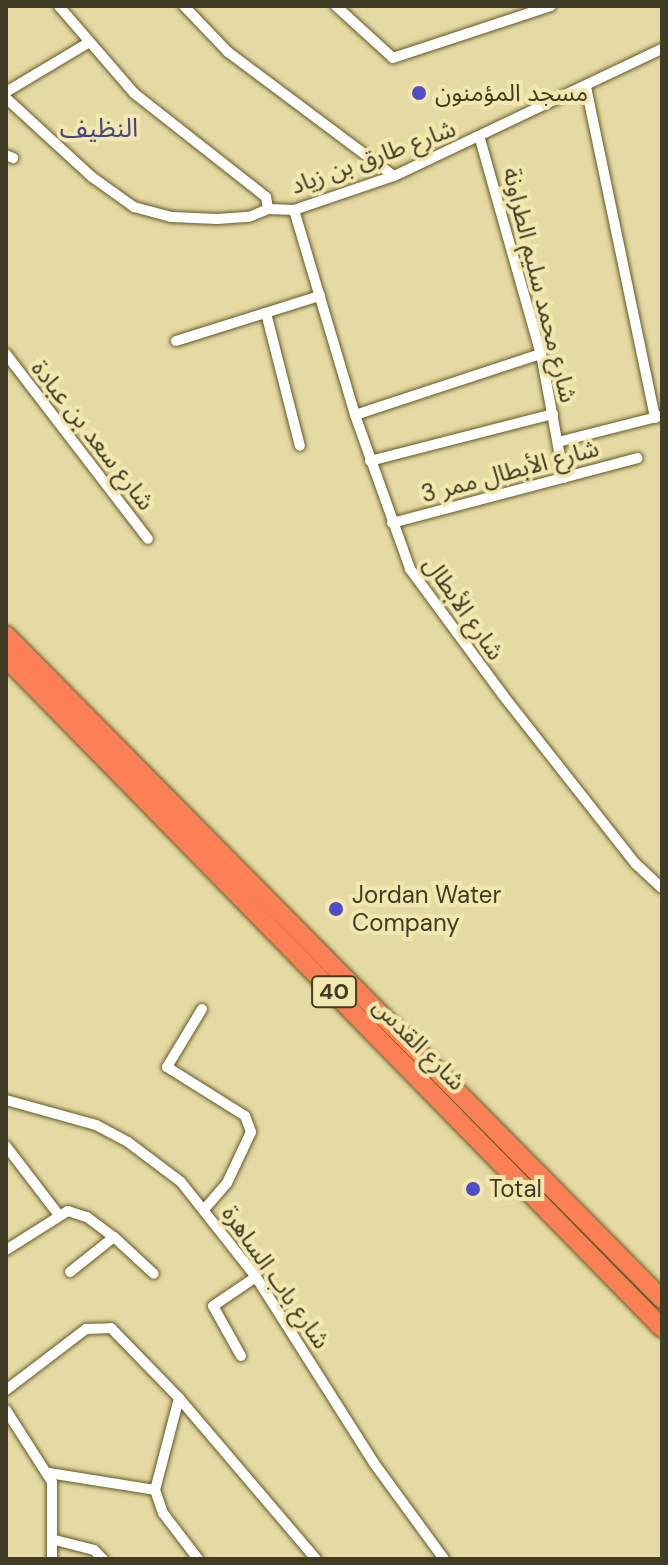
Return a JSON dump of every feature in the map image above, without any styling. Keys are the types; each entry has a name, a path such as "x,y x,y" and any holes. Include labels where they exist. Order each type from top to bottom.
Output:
{"highway":[{"name":"شارع القدس","path":"6,635 662,1299"},
{"name":"شارع القدس","path":"6,658 662,1328"},
{"path":"625,1261 662,1279"}],"street":[{"path":"59,6 88,43 159,115 266,197 265,211"},
{"path":"184,6 228,52 394,176"},
{"path":"336,6 385,54 397,58 551,6"},
{"path":"6,92 88,43"},
{"name":"شارع طارق بن زياد","path":"6,98 115,196 172,217 217,219 294,210 394,176 480,139 662,49"},
{"path":"558,442 659,417 586,87"},
{"name":"شارع محمد سليم الطراونة","path":"480,139 541,354 564,478"},
{"name":"شارع الأبطال","path":"294,210 355,415 410,569 449,626 636,864 662,888"},
{"path":"176,341 320,296"},
{"path":"266,313 300,446"},
{"name":"شارع سعد بن عبادة","path":"6,354 148,539"},
{"path":"355,415 541,354"},
{"path":"370,461 553,414"},
{"name":"شارع الأبطال ممر 3","path":"392,523 638,458"},
{"path":"202,1009 167,1067 245,1116 251,1132 227,1183 205,1208"},
{"name":"شارع باب الساهرة","path":"6,1100 71,1116 128,1142 181,1182 205,1208 256,1277 374,1463 444,1559"},
{"path":"6,1146 58,1214"},
{"path":"6,1250 58,1214 87,1217 154,1274"},
{"path":"70,1272 114,1237"},
{"path":"241,1356 213,1306 256,1277"},
{"path":"6,1390 86,1329 105,1327 119,1334 179,1398 316,1559"},
{"path":"179,1398 155,1490 163,1513 198,1559"},
{"path":"6,1410 49,1473 55,1540 52,1559"},
{"path":"49,1473 155,1490"},
{"path":"55,1540 94,1550 103,1559"}],"place":[{"name":"مسجد المؤمنون","path":"419,93"},
{"name":"Jordan Water Company","path":"336,909"},
{"name":"Total","path":"473,1189"}],"district":[{"name":"النظيف","path":"99,129"}]}
